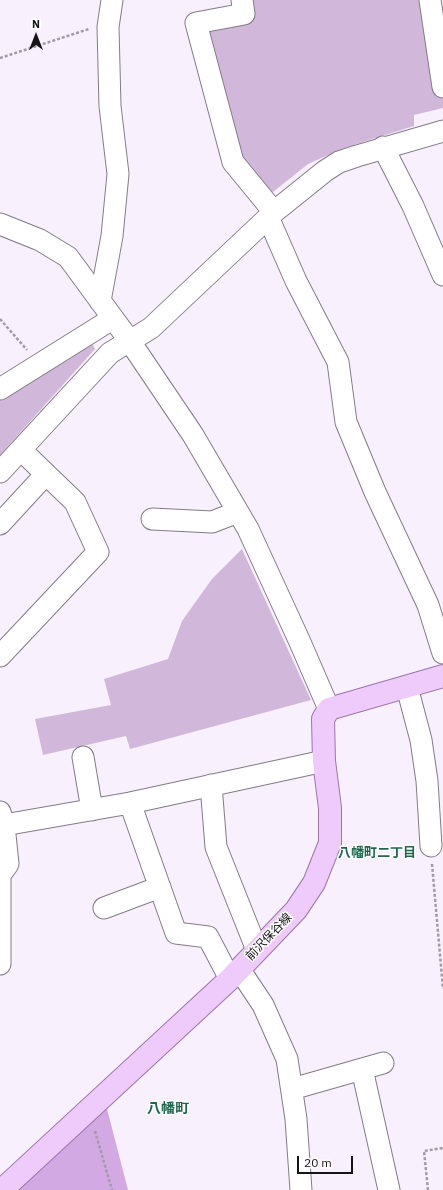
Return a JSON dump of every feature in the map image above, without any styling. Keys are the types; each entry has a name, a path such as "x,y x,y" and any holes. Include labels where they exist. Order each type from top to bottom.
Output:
{"main road":[{"path":"329,709 443,676"},
{"name":"前沢保谷線","path":"2,1190 234,974 296,910 314,883 330,843 330,808 324,761 323,719 329,709"}],"street":[{"path":"100,301 112,236 118,174 110,106 109,22 112,0"},
{"path":"242,0 244,14 196,23 233,162 271,215 296,281 338,362 346,422 375,492 428,605 443,653"},
{"path":"434,1 443,87"},
{"path":"0,472 110,353 129,340 151,328 271,215 326,171 339,162 383,147 443,131"},
{"path":"383,147 413,206 443,275"},
{"path":"0,224 40,240 68,257 80,271 112,319 129,340 193,436 248,529 329,709"},
{"path":"0,389 112,319"},
{"path":"0,656 98,552 76,502 21,450"},
{"path":"0,524 46,474"},
{"path":"152,519 212,522 238,512"},
{"path":"407,687 423,754 427,782 431,846"},
{"path":"83,756 92,810"},
{"path":"0,964 0,875 8,864 2,819 92,810 324,761"},
{"path":"211,785 216,847 257,950"},
{"path":"130,803 176,933 208,937 234,974 263,1005 287,1059 296,1119 301,1190"},
{"path":"104,908 160,887"},
{"path":"292,1089 383,1063"},
{"path":"362,1069 389,1190"}],"path":[{"path":"0,58 109,22"},
{"path":"0,319 40,365"},
{"path":"431,846 435,910 443,989"},
{"path":"89,1109 112,1190"},
{"path":"428,1190 424,1152 443,1148"}],"shaded area":[{"path":"242,0 428,0 443,89 443,108 414,115 414,126 344,148 308,164 263,200 240,171 196,25 244,14"},
{"path":"90,339 95,349 0,455 0,394"},
{"path":"242,549 311,700 130,749 126,736 43,755 35,719 111,705 104,679 168,659 182,621 212,579"},
{"path":"106,1105 128,1190 13,1190"}],"district":[{"name":"八幡町二丁目","path":"377,853"},
{"name":"八幡町","path":"168,1109"}]}
